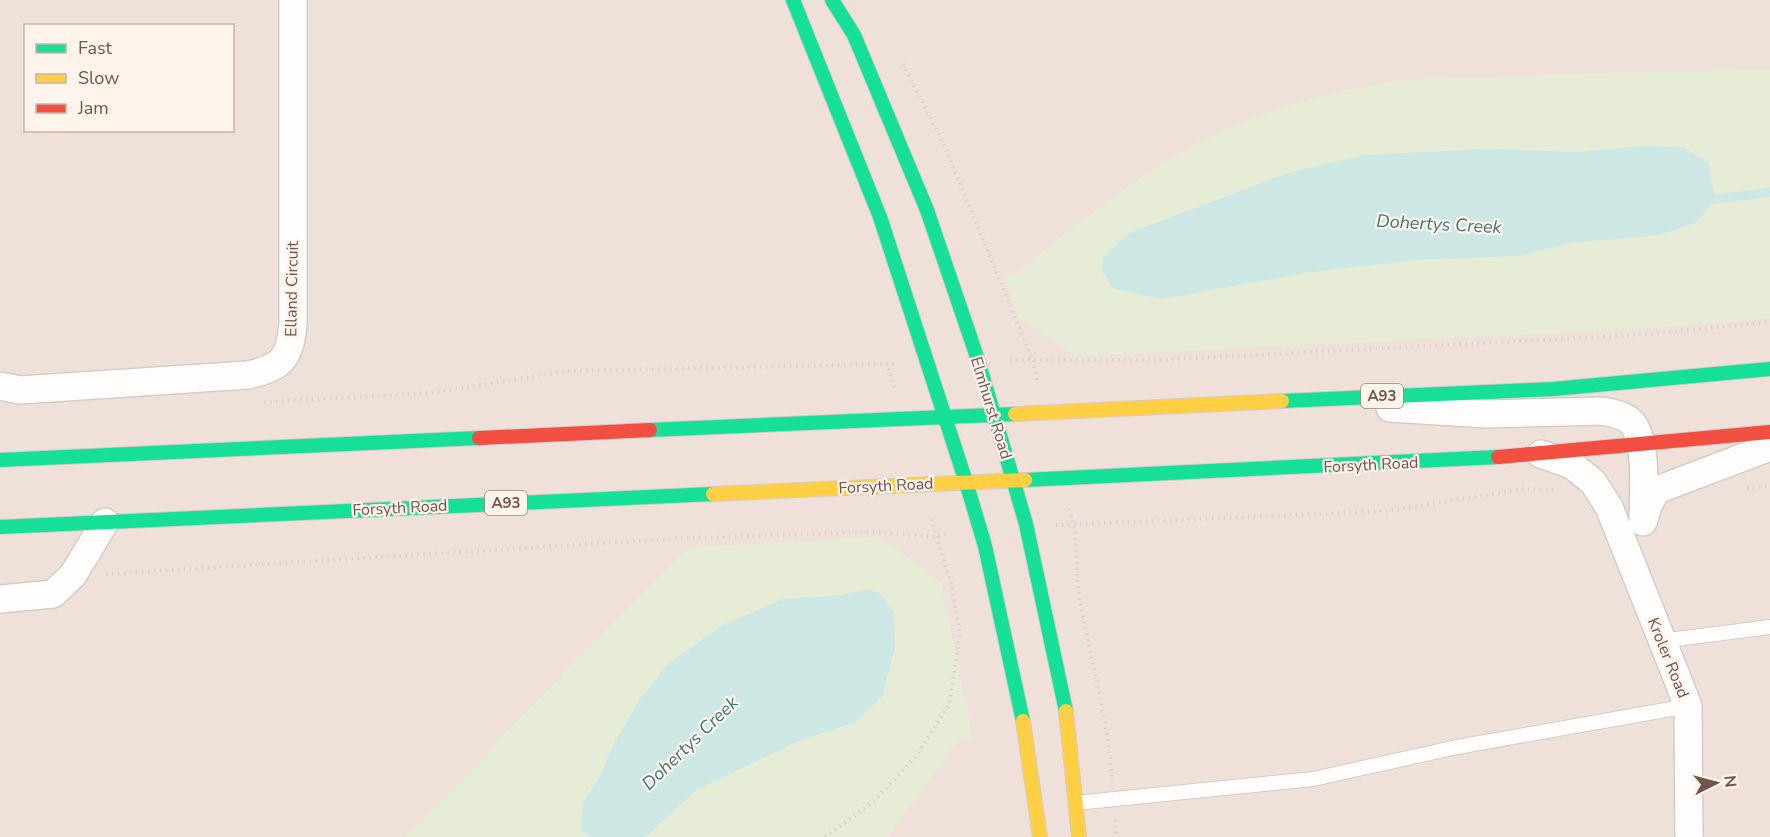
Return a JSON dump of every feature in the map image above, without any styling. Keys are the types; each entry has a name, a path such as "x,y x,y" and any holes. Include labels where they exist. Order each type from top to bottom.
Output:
{"main road":[{"path":"793,0 880,217 979,525 1021,708 1040,837"},
{"name":"Elmhurst Road","path":"832,0 854,34 927,210 1026,524 1065,702 1079,837"},
{"name":"A93","path":"0,460 1553,389 1770,369"},
{"name":"Forsyth Road","path":"0,527 1470,460 1770,432"}],"street":[{"name":"Elland Circuit","path":"0,386 20,390 248,375 279,364 291,347 293,323 293,0"},
{"path":"1309,399 1441,413 1603,411 1619,414 1632,423 1641,445 1642,588"},
{"path":"1643,522 1648,505 1657,490 1770,447"},
{"path":"1541,454 1572,465 1593,482"},
{"name":"Kroler Road","path":"1593,482 1609,507 1688,706 1689,837"},
{"path":"0,599 53,594 73,575 105,522"}],"lane":[{"path":"1662,641 1770,627"},
{"path":"1076,803 1313,779 1457,747 1688,706"}],"path":[{"path":"256,402 431,393 567,371 887,364"},
{"path":"1026,524 1075,525 1387,511 1523,489 1552,491 1593,482"},
{"path":"1746,488 1770,486"},
{"path":"73,575 687,538 873,532 936,537 979,525"}],"shaded area":[{"path":"0,0 1770,0 1770,837 0,837"}],"green space":[{"path":"1770,69 1770,318 1634,329 1075,356 1018,317 1005,280 1116,195 1187,149 1268,112 1325,95 1412,79"},
{"path":"880,537 941,582 973,739 958,741 887,837 404,837 687,548"}],"water":[{"path":"1645,146 1683,147 1708,162 1715,199 1696,223 1660,235 1570,243 1519,256 1416,260 1311,272 1162,299 1114,289 1102,271 1104,256 1129,233 1285,174 1364,155 1486,149 1578,152"},
{"path":"868,589 880,593 894,612 895,648 882,696 855,722 794,743 695,791 645,837 590,837 582,830 580,820 584,801 599,778 614,744 640,699 669,663 723,625 783,599 842,595"}],"waterway":[{"name":"Dohertys Creek","path":"1704,201 1770,192"}],"traffic: fast":[{"path":"793,0 880,217 966,482 985,546 1023,721"},
{"path":"832,0 854,35 927,210 977,357 1026,524 1066,711"},
{"path":"1282,401 1553,389 1770,369"},
{"path":"650,430 1015,414"},
{"path":"0,460 479,438"},
{"path":"1025,480 1498,457"},
{"path":"0,527 713,494"}],"traffic: slow":[{"path":"1015,414 1282,401"},
{"path":"713,494 1025,480"},
{"path":"1066,711 1079,837"},
{"path":"1023,721 1040,837"}],"traffic: jam":[{"path":"479,438 650,430"},
{"path":"1498,457 1770,432"}]}
